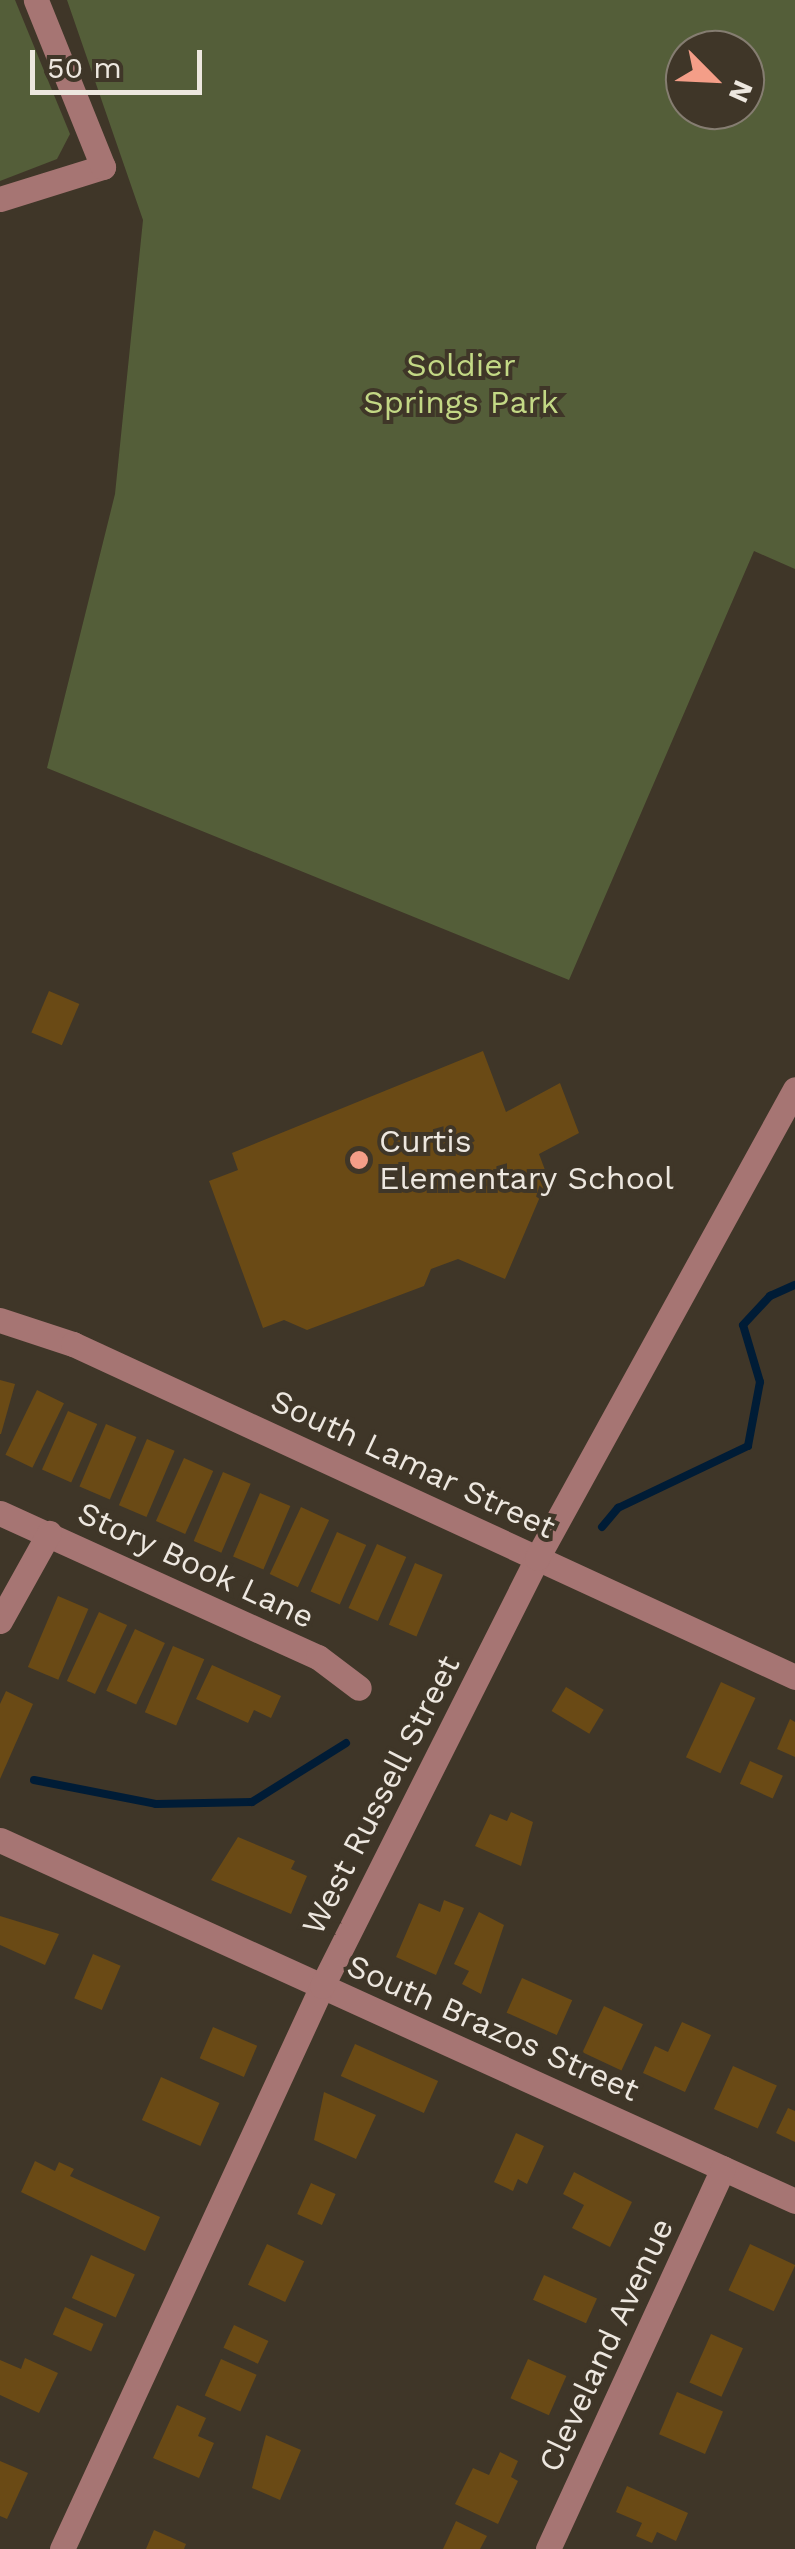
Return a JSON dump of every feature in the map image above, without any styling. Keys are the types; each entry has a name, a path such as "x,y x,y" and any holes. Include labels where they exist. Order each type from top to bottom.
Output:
{"street":[{"path":"0,200 104,168 36,0"},
{"name":"West Russell Street","path":"62,2549 322,1986 537,1558 795,1089"},
{"name":"South Lamar Street","path":"0,1320 73,1344 795,1677"},
{"name":"Story Book Lane","path":"0,1513 318,1657 359,1688"},
{"path":"0,1621 49,1534"},
{"name":"South Brazos Street","path":"0,1840 795,2201"},
{"name":"Cleveland Avenue","path":"548,2549 723,2168"}],"green space":[{"path":"0,0 15,0 70,134 57,159 0,181"},
{"name":"Soldier Springs Park","path":"67,0 795,0 795,569 754,551 569,980 47,768 115,494 143,220"}],"building":[{"path":"49,991 79,1004 62,1045 31,1032"},
{"path":"483,1051 506,1112 560,1083 579,1133 539,1154 548,1178 505,1279 458,1259 431,1269 424,1286 307,1330 284,1320 263,1328 209,1181 238,1170 232,1153"},
{"path":"0,1380 15,1384 1,1434 0,1434"},
{"path":"37,1390 64,1403 32,1468 5,1455"},
{"path":"68,1411 97,1424 71,1482 42,1469"},
{"path":"106,1424 136,1437 110,1499 79,1487"},
{"path":"147,1439 175,1451 146,1517 119,1505"},
{"path":"184,1458 213,1471 185,1534 156,1521"},
{"path":"223,1472 251,1484 221,1553 194,1541"},
{"path":"260,1493 290,1506 263,1569 233,1557"},
{"path":"301,1507 329,1520 298,1587 270,1574"},
{"path":"337,1532 366,1545 340,1604 311,1591"},
{"path":"377,1544 406,1557 378,1621 349,1608"},
{"path":"415,1563 443,1575 416,1636 389,1625"},
{"path":"58,1596 88,1609 58,1680 28,1667"},
{"path":"99,1612 127,1625 95,1694 67,1681"},
{"path":"135,1629 165,1643 136,1705 106,1691"},
{"path":"173,1646 204,1659 176,1726 145,1712"},
{"path":"212,1665 281,1696 271,1718 254,1710 248,1723 196,1699"},
{"path":"721,1682 755,1698 720,1773 686,1757"},
{"path":"566,1687 604,1710 589,1734 552,1711"},
{"path":"6,1691 33,1704 0,1779 0,1704"},
{"path":"790,1719 795,1722 795,1757 777,1749"},
{"path":"750,1761 783,1776 773,1798 740,1784"},
{"path":"511,1812 533,1822 521,1866 475,1846 490,1814 507,1821"},
{"path":"238,1837 295,1861 291,1869 307,1876 291,1914 211,1880"},
{"path":"444,1900 464,1908 436,1975 396,1957 419,1903 440,1912"},
{"path":"479,1912 504,1925 481,1994 462,1984 469,1971 454,1964"},
{"path":"0,1916 59,1934 45,1965 0,1945"},
{"path":"93,1954 121,1966 102,2010 74,1998"},
{"path":"522,1978 572,2000 557,2035 507,2013"},
{"path":"604,2006 643,2024 621,2070 582,2052"},
{"path":"682,2022 711,2035 685,2092 643,2073 655,2046 668,2052"},
{"path":"213,2027 257,2046 244,2077 200,2058"},
{"path":"355,2044 438,2081 424,2113 341,2076"},
{"path":"733,2066 777,2086 758,2128 714,2109"},
{"path":"161,2077 219,2103 200,2146 142,2120"},
{"path":"324,2092 376,2115 356,2159 314,2140"},
{"path":"788,2108 795,2111 795,2142 776,2133"},
{"path":"516,2133 544,2146 527,2184 518,2179 513,2191 494,2182"},
{"path":"35,2161 55,2171 59,2162 74,2169 70,2176 160,2217 145,2251 21,2192"},
{"path":"574,2172 632,2202 610,2247 572,2228 584,2205 563,2194"},
{"path":"311,2183 336,2194 322,2225 297,2214"},
{"path":"267,2244 304,2261 285,2302 248,2285"},
{"path":"750,2244 795,2265 774,2311 728,2290"},
{"path":"91,2255 135,2275 116,2317 72,2298"},
{"path":"544,2275 597,2299 586,2323 533,2300"},
{"path":"65,2307 103,2324 91,2351 53,2334"},
{"path":"234,2325 268,2341 258,2364 223,2348"},
{"path":"711,2334 743,2348 721,2397 689,2382"},
{"path":"25,2358 58,2373 39,2413 0,2395 0,2360 21,2369"},
{"path":"221,2359 257,2375 240,2411 205,2396"},
{"path":"528,2359 566,2376 549,2415 511,2398"},
{"path":"677,2392 723,2412 705,2454 659,2434"},
{"path":"177,2405 206,2418 198,2436 214,2443 199,2478 153,2458"},
{"path":"266,2435 301,2450 280,2500 252,2488"},
{"path":"500,2452 518,2461 511,2477 518,2481 498,2524 455,2504 473,2468 489,2475"},
{"path":"0,2461 28,2473 7,2519 0,2516"},
{"path":"627,2486 688,2513 676,2541 657,2532 652,2543 636,2536 642,2523 616,2512"},
{"path":"456,2521 487,2536 480,2549 443,2549"},
{"path":"154,2530 186,2544 184,2549 146,2549"}],"waterway":[{"path":"602,1527 618,1508 748,1446 760,1382 743,1325 770,1296 795,1285"},
{"path":"34,1780 156,1804 252,1802 346,1743"}],"place":[{"name":"Curtis Elementary School","path":"359,1160"}]}
